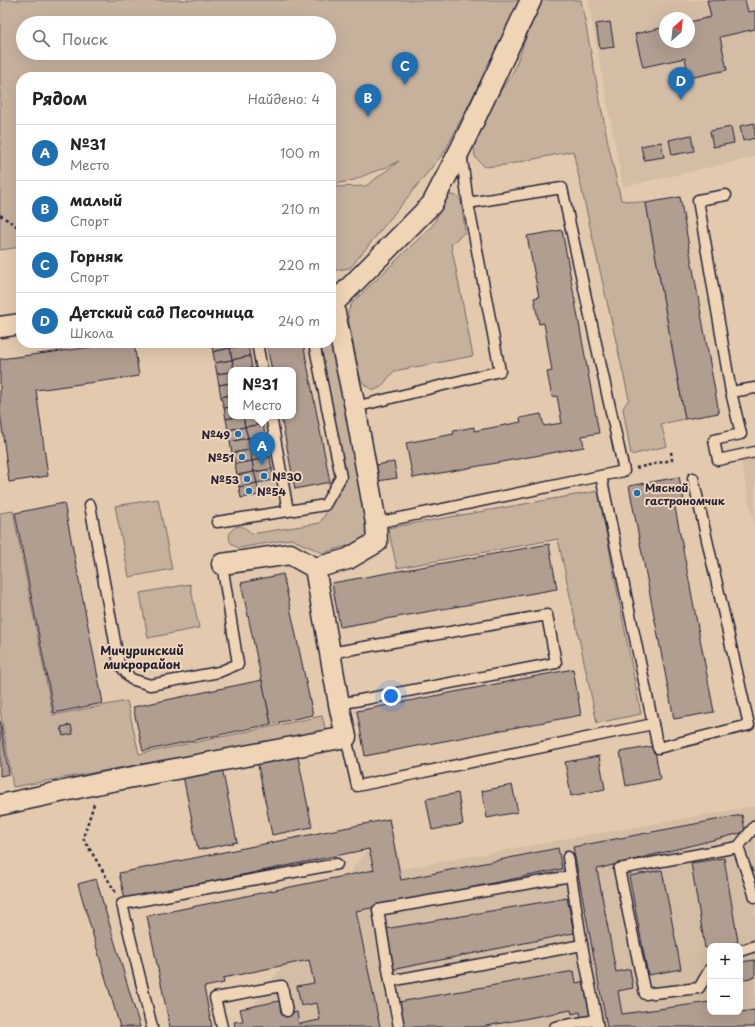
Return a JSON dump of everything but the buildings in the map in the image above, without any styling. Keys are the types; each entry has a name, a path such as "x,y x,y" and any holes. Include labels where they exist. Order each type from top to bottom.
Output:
{"street":[{"path":"336,301 432,204 461,148 531,0"},
{"path":"222,564 290,554 315,568 348,559 377,542 376,523 355,407 336,323"},
{"path":"0,327 16,325"},
{"path":"0,805 101,783 346,737 315,568"}],"lane":[{"path":"355,407 500,371 468,203 461,148"},
{"path":"376,523 624,471 562,188 468,203"},
{"path":"726,195 698,200 732,392 741,434 714,440 718,460 755,452"},
{"path":"258,348 261,367"},
{"path":"217,522 325,505 341,477 315,348"},
{"path":"732,392 755,388"},
{"path":"272,419 288,511"},
{"path":"601,476 658,748 749,725 693,478"},
{"path":"90,505 119,664 131,679 150,685 219,672 238,664 222,564"},
{"path":"330,653 547,615 556,663 339,704"},
{"path":"346,737 357,786 653,724"},
{"path":"707,974 699,988 644,994 619,869 738,847 755,826"},
{"path":"738,847 755,897"},
{"path":"555,1027 597,1023 582,945 568,857"},
{"path":"152,1027 122,904 337,864"},
{"path":"399,1027 378,910 571,876"},
{"path":"390,981 582,945"},
{"path":"743,950 755,946"},
{"path":"222,1027 215,998 282,986 287,1011"}],"path":[{"path":"0,215 16,226"},
{"path":"624,471 672,460 671,451"},
{"path":"101,783 83,838 122,904"}],"shaded area":[{"path":"0,0 522,0 445,151 350,268 336,270 336,187 366,186 399,161 354,180 336,184 336,72 16,72 16,248 0,250"},
{"path":"540,0 581,0 608,143 621,200 646,203 685,419 661,424 667,446 631,455 623,408 629,399 573,151 505,165 485,167 475,157 473,135 514,70"},
{"path":"588,0 755,0 755,157 623,187"},
{"path":"447,196 456,196 461,200 465,232 451,244 473,356 394,371 381,387 375,390 370,388 365,385 360,378 348,312 352,303 433,225"},
{"path":"321,348 334,348 368,527 366,535 360,542 323,553 291,539 239,548 233,545 230,540 229,535 232,530 235,527 240,526 246,528 251,534 320,523 346,479"},
{"path":"755,446 755,529 738,449"},
{"path":"274,480 276,491 259,495 257,483"},
{"path":"598,491 641,714 597,723 558,539 397,568 388,528"},
{"path":"158,499 172,569 129,577 115,506"},
{"path":"13,511 53,715 127,701 139,754 322,716 326,731 13,787 0,710 0,513"},
{"path":"190,584 199,628 148,638 140,593"},
{"path":"755,806 755,1027 238,1027 390,817 401,869"}],"place":[{"name":"Горняк","path":"405,85"},
{"name":"Детский сад Песочница","path":"681,100"},
{"name":"малый","path":"368,117"},
{"name":"№49","path":"238,434"},
{"name":"№51","path":"242,457"},
{"name":"№31","path":"262,465"},
{"name":"№30","path":"264,476"},
{"name":"№53","path":"247,479"},
{"name":"№54","path":"249,491"},
{"name":"Мясной гастрономчик","path":"637,493"}],"district":[{"name":"Мичуринский микрорайон","path":"142,657"}]}
